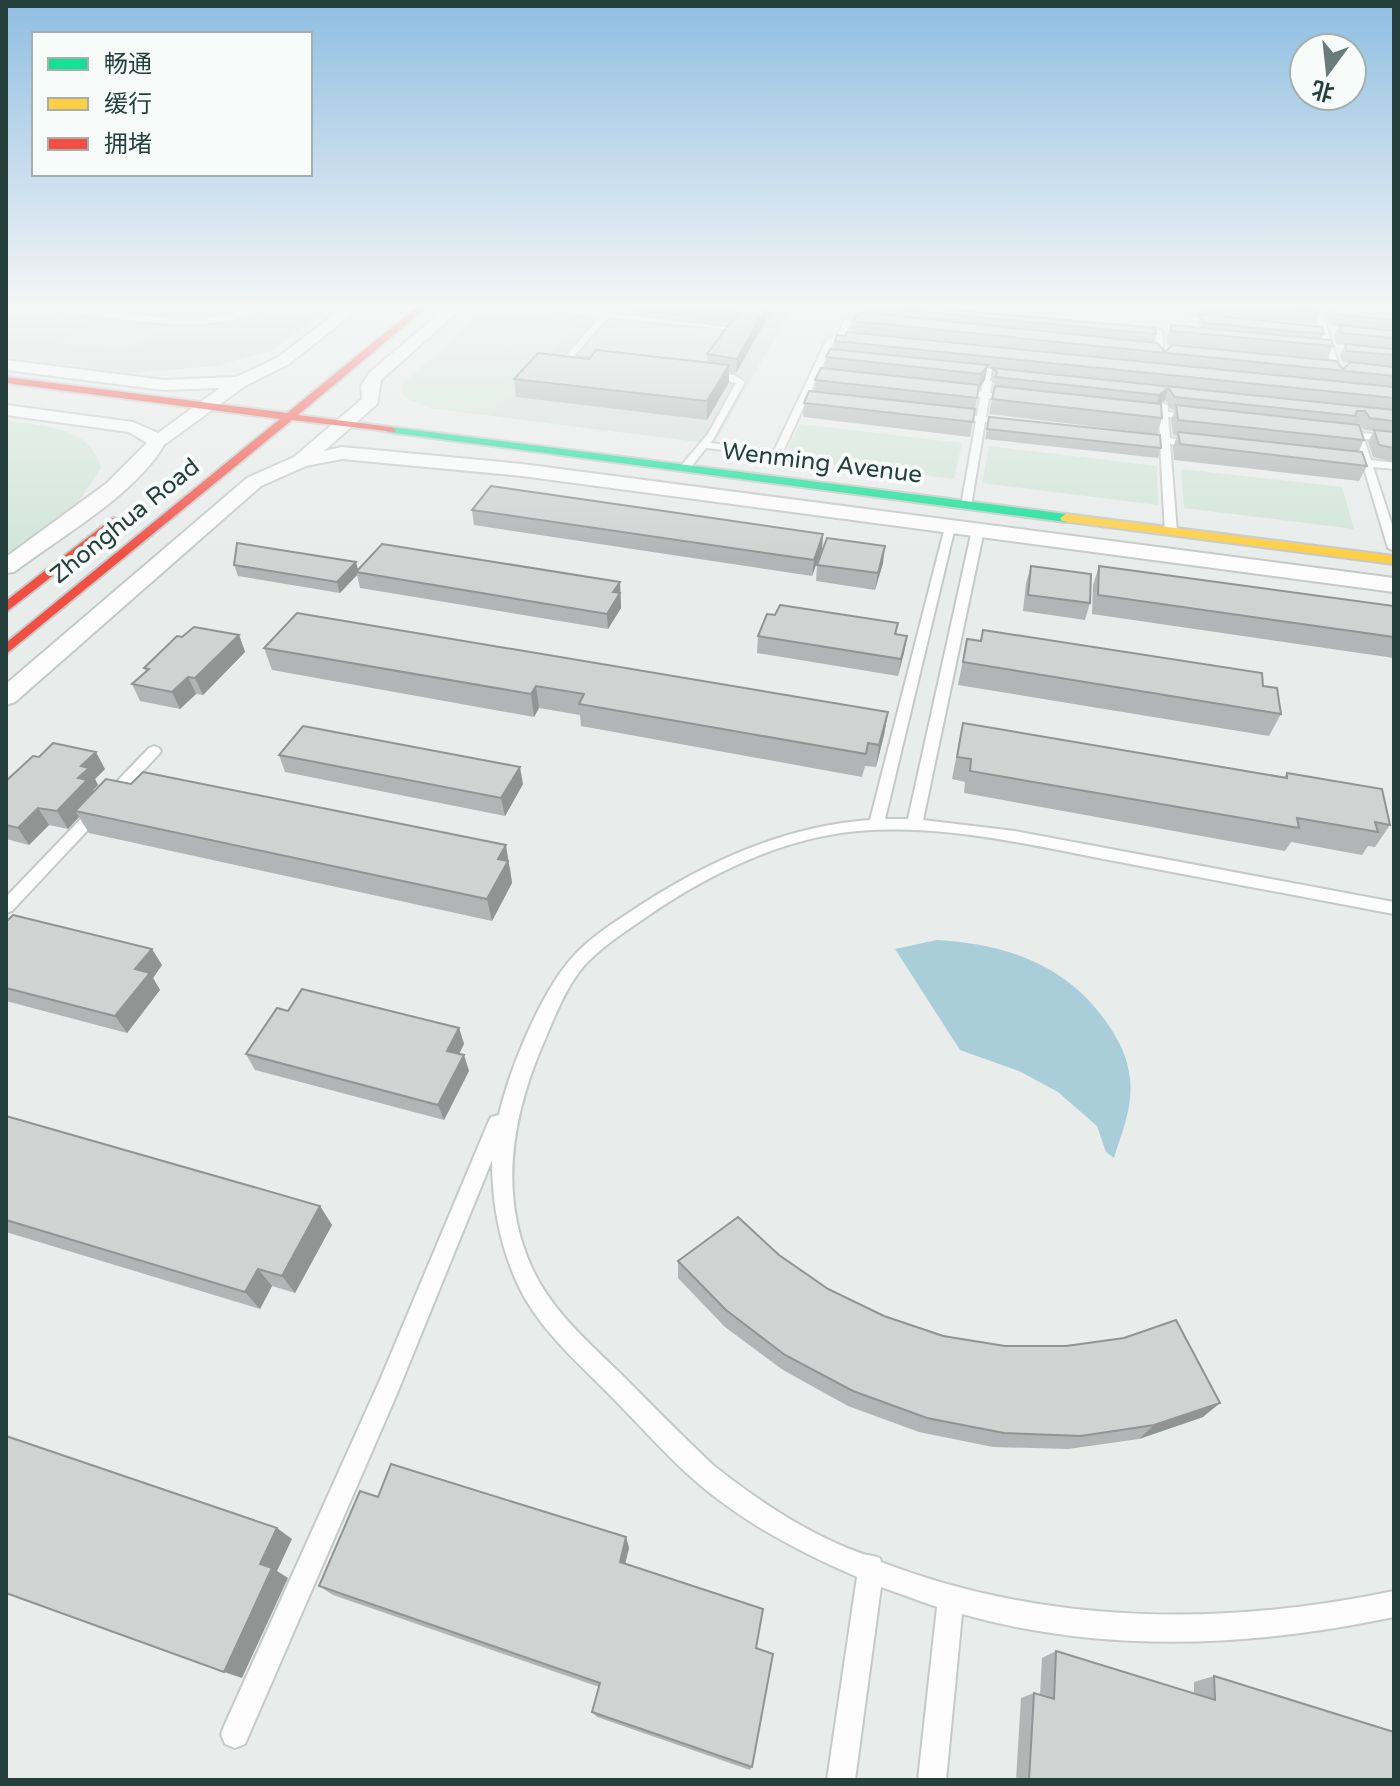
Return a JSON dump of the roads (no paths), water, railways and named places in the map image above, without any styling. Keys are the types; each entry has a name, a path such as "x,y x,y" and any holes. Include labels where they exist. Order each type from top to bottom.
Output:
{"main road":[{"name":"Wenming Avenue","path":"70,390 199,411 242,422 284,422 1394,571"},
{"name":"Zhonghua Road","path":"6,650 322,390"},
{"name":"Wenming Avenue","path":"6,393 199,411"},
{"path":"242,422 280,393"},
{"name":"Wenming Avenue","path":"337,429 684,469 1394,560"},
{"name":"Zhonghua Road","path":"6,608 134,508"}],"street":[{"path":"6,567 138,466 153,453 157,442 227,390"},
{"path":"301,461 371,400 370,390"},
{"path":"6,410 133,427 149,434 157,442"},
{"path":"6,697 254,482 270,472 301,461 342,453 522,470 1394,585"}],"lane":[{"path":"684,469 704,445 736,390"},
{"path":"704,445 777,454 807,390"},
{"path":"942,390 1030,400"},
{"path":"966,506 986,390"},
{"path":"1163,392 1171,532"},
{"path":"803,399 818,401"},
{"path":"1134,411 1209,419"},
{"path":"1351,412 1394,548"},
{"path":"937,414 1027,424"},
{"path":"1328,432 1394,439"},
{"path":"1135,437 1212,445"},
{"path":"1336,459 1394,466"},
{"path":"876,825 950,527"},
{"path":"914,825 978,530"},
{"path":"6,907 154,751"},
{"path":"235,1734 388,1388 515,1081 573,967 613,932 704,873 758,850 834,830 876,825 914,825 992,833 1394,908"},
{"path":"515,1081 501,1137 506,1213 522,1273 573,1343 709,1477 798,1538 927,1591 1018,1612 1121,1626 1232,1630 1354,1614 1394,1604"},
{"path":"841,1780 871,1567"},
{"path":"932,1780 951,1596"}],"water":[{"path":"937,940 987,946 1032,961 1054,972 1091,1003 1115,1036 1129,1071 1131,1089 1128,1109 1114,1158 1106,1152 1097,1126 1058,1092 1019,1071 960,1050 895,949"}]}
